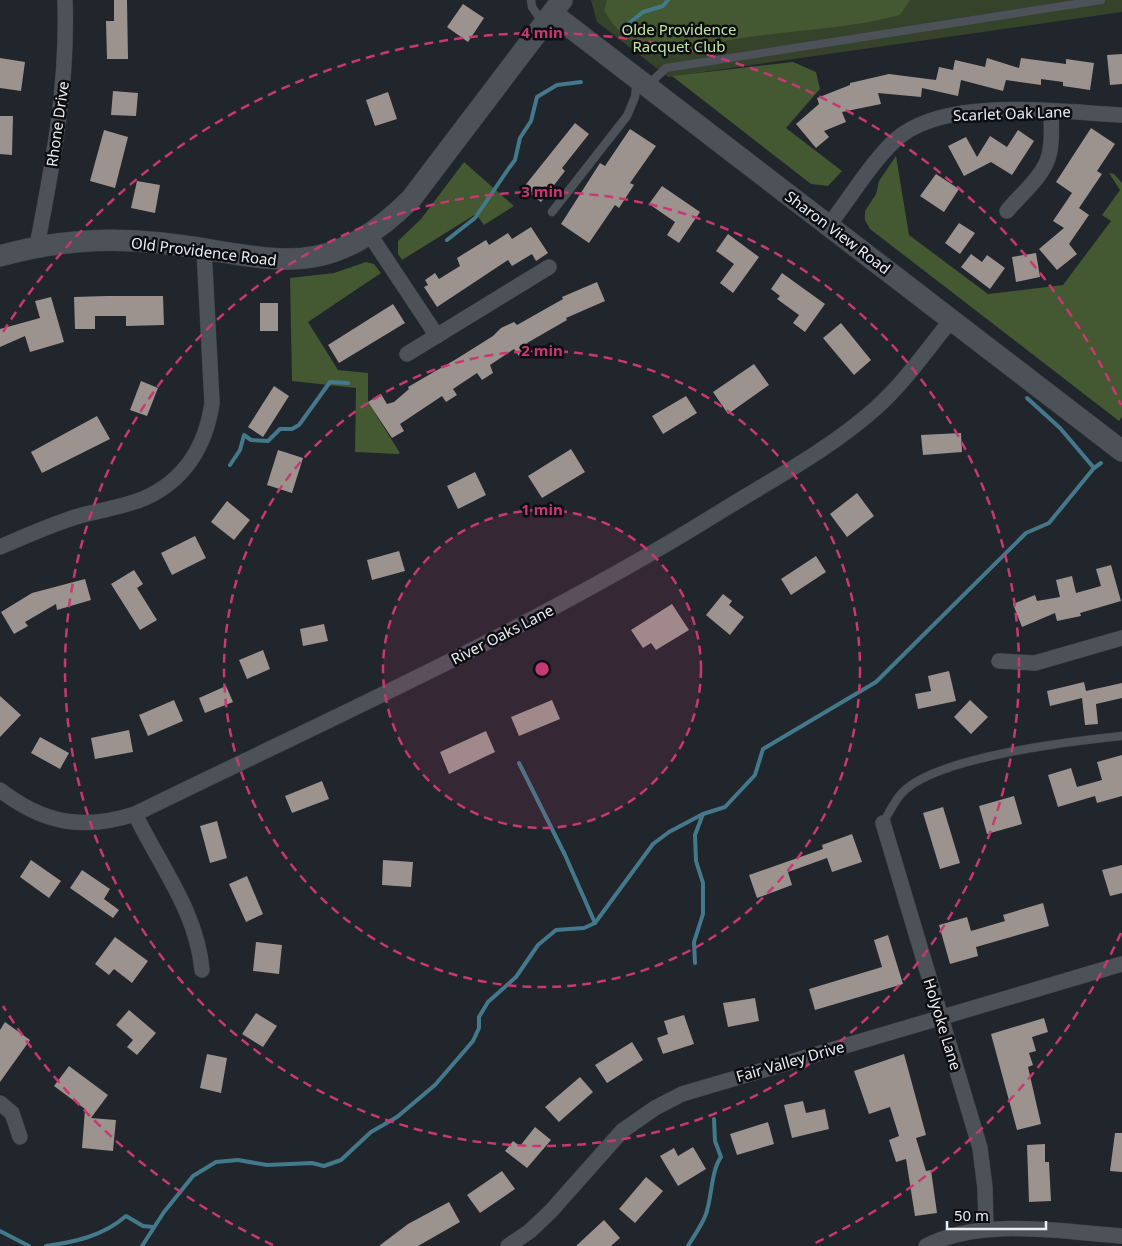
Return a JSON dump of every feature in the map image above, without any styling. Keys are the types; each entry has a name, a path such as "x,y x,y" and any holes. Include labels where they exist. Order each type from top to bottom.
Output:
{"street":[{"name":"Rhone Drive","path":"37,246 63,95 67,39 65,0"},
{"name":"Old Providence Road","path":"0,256 37,246 102,240 204,248 274,260 294,260 333,253 370,235 392,218 411,199 553,13"},
{"name":"Sharon View Road","path":"553,13 1122,451"},
{"path":"1007,210 1042,171 1048,160 1051,138 1051,111"},
{"name":"Scarlet Oak Lane","path":"829,225 890,145 903,134 926,122 959,112 1051,111 1122,115"},
{"path":"370,235 437,336"},
{"path":"0,547 78,516 145,498 162,489 178,477 197,453 209,423 212,403 204,248"},
{"path":"407,354 549,267"},
{"name":"River Oaks Lane","path":"0,790 33,812 62,821 97,822 135,814 574,598 683,536 837,440 864,418 904,379 951,320"},
{"path":"999,661 1035,663 1122,638"},
{"path":"135,814 189,918 201,955 202,970"},
{"name":"Holyoke Lane","path":"883,823 980,1148 985,1188 986,1229"},
{"name":"Fair Valley Drive","path":"508,1246 530,1231 551,1212 622,1131 655,1108 710,1084 1122,964"},
{"path":"0,1103 12,1113 20,1137"},
{"path":"926,1246 961,1232 986,1229 1122,1236"}],"lane":[{"path":"532,0 532,7 553,13"},
{"path":"552,212 627,116 642,83 666,68 1101,0"},
{"path":"883,823 902,793 922,779 963,764 1062,742 1122,736"}],"green space":[{"name":"Olde Providence Racquet Club","path":"591,0 1122,0 1122,12 668,77 597,22"},
{"path":"607,0 910,0 900,15 879,20 730,40 668,55 651,52 635,44 620,32 604,10"},
{"path":"793,62 816,72 820,89 786,128 842,171 828,186 811,184 672,76"},
{"path":"896,156 909,235 988,294 1063,285 1111,221 1102,215 1120,190 1109,173 1114,174 1122,183 1122,417 1119,421 870,229 865,220 865,211 876,194 879,181"},
{"path":"464,162 514,206 484,225 476,214 402,260 398,254 398,241 421,219"},
{"path":"366,262 374,264 381,273 308,322 338,370 368,373 368,402 400,453 398,454 355,452 356,388 292,381 290,278 334,273"}],"building":[{"path":"114,0 127,0 128,59 107,59 106,21 114,21"},
{"path":"463,4 484,18 468,42 447,27"},
{"path":"1122,54 1122,84 1110,85 1107,55"},
{"path":"0,58 25,62 21,91 0,88"},
{"path":"987,58 1019,68 1021,58 1066,64 1066,59 1094,63 1090,90 1063,86 1063,82 1041,79 1041,85 1006,80 1003,91 961,80 958,96 922,88 921,97 878,93 881,104 842,112 846,122 824,131 829,137 816,148 796,124 819,104 817,98 850,85 850,83 889,74 936,80 939,67 953,70 955,60 985,67"},
{"path":"113,91 138,93 136,116 111,115"},
{"path":"388,92 397,119 375,126 366,100"},
{"path":"0,116 13,116 12,155 0,154"},
{"path":"575,123 589,134 562,168 565,171 541,202 523,188"},
{"path":"1091,128 1115,144 1097,171 1102,174 1079,208 1089,215 1069,244 1077,254 1057,270 1039,249 1064,228 1053,221 1072,193 1056,182"},
{"path":"630,129 656,146 630,183 634,185 619,208 615,205 589,243 561,224 600,163 605,166"},
{"path":"104,130 128,137 115,188 90,181"},
{"path":"1018,130 1034,141 1012,175 991,162 964,176 948,146 966,137 977,157 990,136 1007,147"},
{"path":"936,174 959,189 944,212 920,196"},
{"path":"137,181 160,185 155,213 131,208"},
{"path":"662,186 700,212 679,243 667,235 675,222 649,204"},
{"path":"959,223 975,233 960,254 945,243"},
{"path":"531,227 548,253 536,261 532,254 512,266 508,260 437,307 424,287 428,285 425,280 435,273 439,279 460,266 457,258 486,240 489,245 508,233 512,239"},
{"path":"728,234 759,257 733,293 720,283 734,264 716,251"},
{"path":"1036,253 1040,277 1016,282 1012,257"},
{"path":"971,254 982,262 987,255 1005,268 990,289 961,267"},
{"path":"782,273 825,304 805,332 793,323 799,315 777,299 780,296 771,289"},
{"path":"597,282 605,301 566,318 567,320 527,343 531,348 519,356 514,349 490,365 493,373 482,380 477,373 453,389 457,395 446,402 442,396 400,424 404,431 392,438 368,402 381,394 387,404 394,402 409,389 408,387 493,336 501,328 514,322 517,325 563,299 562,297"},
{"path":"163,296 164,325 126,326 126,316 95,316 95,329 75,329 74,297"},
{"path":"51,297 64,342 30,352 25,336 0,347 0,329 40,318 35,301"},
{"path":"260,303 278,303 278,331 260,331"},
{"path":"393,304 405,323 339,363 328,345"},
{"path":"841,323 871,360 854,375 823,338"},
{"path":"754,364 769,385 728,414 713,392"},
{"path":"141,381 158,388 147,416 130,410"},
{"path":"274,386 289,396 263,437 248,427"},
{"path":"686,396 697,413 663,434 652,416"},
{"path":"97,416 110,439 42,473 31,452"},
{"path":"961,433 962,452 923,455 921,435"},
{"path":"571,449 585,472 542,498 528,476"},
{"path":"278,450 303,458 292,493 267,485"},
{"path":"475,472 486,495 458,509 447,486"},
{"path":"857,493 874,516 847,537 830,514"},
{"path":"227,501 250,520 234,540 211,522"},
{"path":"195,536 206,558 172,575 161,553"},
{"path":"399,551 405,571 372,580 367,560"},
{"path":"816,556 826,572 791,595 781,579"},
{"path":"1111,565 1121,601 1080,613 1081,616 1057,621 1055,613 1022,627 1013,604 1035,595 1037,601 1060,597 1056,580 1072,576 1076,593 1101,586 1096,569"},
{"path":"134,570 143,584 137,588 157,620 140,630 111,584"},
{"path":"85,579 91,600 57,610 56,604 25,622 28,626 14,634 1,612 32,593"},
{"path":"723,594 732,601 729,605 744,617 730,635 706,615"},
{"path":"672,604 689,630 656,650 651,643 643,648 631,630"},
{"path":"324,624 328,641 303,646 300,629"},
{"path":"263,650 270,669 247,679 239,660"},
{"path":"949,671 956,701 918,709 915,694 931,691 928,676"},
{"path":"1084,682 1086,691 1122,683 1122,698 1096,704 1098,724 1085,725 1082,698 1050,706 1047,691"},
{"path":"226,686 233,702 205,713 199,698"},
{"path":"0,696 21,715 0,737"},
{"path":"174,700 183,721 148,736 139,715"},
{"path":"552,700 560,719 519,736 511,717"},
{"path":"970,700 988,717 971,734 954,717"},
{"path":"129,730 133,752 95,759 91,738"},
{"path":"486,731 495,752 449,774 440,752"},
{"path":"40,737 69,753 60,769 31,753"},
{"path":"1122,755 1122,796 1097,803 1095,796 1058,807 1048,775 1071,768 1077,787 1102,780 1097,762"},
{"path":"322,781 329,799 292,813 285,796"},
{"path":"1014,796 1022,824 987,834 979,806"},
{"path":"943,807 960,863 940,869 923,813"},
{"path":"217,821 227,858 210,863 200,826"},
{"path":"852,834 862,862 832,872 827,858 788,872 792,885 757,898 749,875 823,849 822,845"},
{"path":"31,860 61,881 49,898 20,877"},
{"path":"383,860 413,862 411,887 382,885"},
{"path":"1122,865 1122,893 1110,896 1102,870"},
{"path":"82,870 110,889 104,899 119,910 113,918 70,888"},
{"path":"247,876 263,914 246,922 229,884"},
{"path":"1043,903 1049,926 976,947 978,956 950,964 939,925 967,917 971,931 1005,921 1003,915"},
{"path":"888,935 903,984 815,1010 809,989 882,967 874,940"},
{"path":"115,937 148,961 132,983 114,969 109,975 95,964"},
{"path":"256,942 282,945 279,974 253,971"},
{"path":"755,998 759,1021 728,1027 723,1003"},
{"path":"129,1010 156,1033 137,1055 127,1047 133,1040 116,1025"},
{"path":"256,1013 277,1026 263,1047 242,1034"},
{"path":"684,1015 694,1044 663,1054 657,1038 668,1034 664,1021"},
{"path":"1044,1018 1048,1032 1032,1037 1036,1051 1029,1053 1033,1065 1028,1067 1041,1124 1017,1130 991,1034"},
{"path":"5,1022 30,1040 0,1082 0,1030"},
{"path":"632,1042 643,1060 607,1083 595,1065"},
{"path":"207,1054 227,1058 221,1093 200,1088"},
{"path":"904,1054 926,1135 916,1138 926,1171 931,1170 937,1213 915,1216 906,1159 896,1162 889,1140 899,1136 890,1107 869,1114 854,1071"},
{"path":"69,1066 108,1095 91,1118 116,1120 113,1151 82,1148 85,1109 54,1086"},
{"path":"580,1077 593,1092 559,1122 545,1107"},
{"path":"803,1101 806,1113 825,1109 829,1129 792,1138 784,1105"},
{"path":"768,1122 774,1144 737,1155 730,1134"},
{"path":"535,1127 551,1140 527,1168 505,1151 513,1141 520,1146"},
{"path":"1115,1133 1122,1133 1122,1172 1110,1171"},
{"path":"1045,1144 1045,1162 1049,1162 1051,1201 1029,1202 1027,1145"},
{"path":"693,1147 706,1169 678,1186 660,1156 674,1148 678,1156"},
{"path":"502,1171 515,1189 480,1213 467,1195"},
{"path":"646,1177 663,1191 635,1223 619,1209"},
{"path":"449,1202 460,1222 418,1246 379,1246 408,1224"},
{"path":"604,1220 620,1238 611,1246 576,1246"}],"waterway":[{"path":"628,24 643,12 663,6 668,0"},
{"path":"447,240 475,218 515,160 520,138 531,121 537,97 557,85 581,82"},
{"path":"230,465 240,450 244,435 251,440 268,441 280,429 292,429 299,425 330,382 348,383"},
{"path":"1027,398 1060,428 1094,468"},
{"path":"142,1246 164,1212 193,1176 216,1162 238,1160 267,1165 312,1163 324,1166 341,1160 371,1132 397,1117 435,1085 473,1041 479,1028 479,1017 488,1002 516,977 538,945 556,930 584,928 595,923 653,844 669,832 703,814 725,807 755,775 763,749 876,682 1026,533 1049,523 1094,468 1101,463"},
{"path":"519,763 565,855 595,923"},
{"path":"695,963 694,942 703,914 703,883 696,861 695,835 703,814"},
{"path":"688,1246 706,1214 715,1169 721,1157 715,1141 714,1119"},
{"path":"46,1246 88,1237 108,1229 126,1216 143,1226 153,1227"},
{"path":"0,1231 29,1246"}]}
